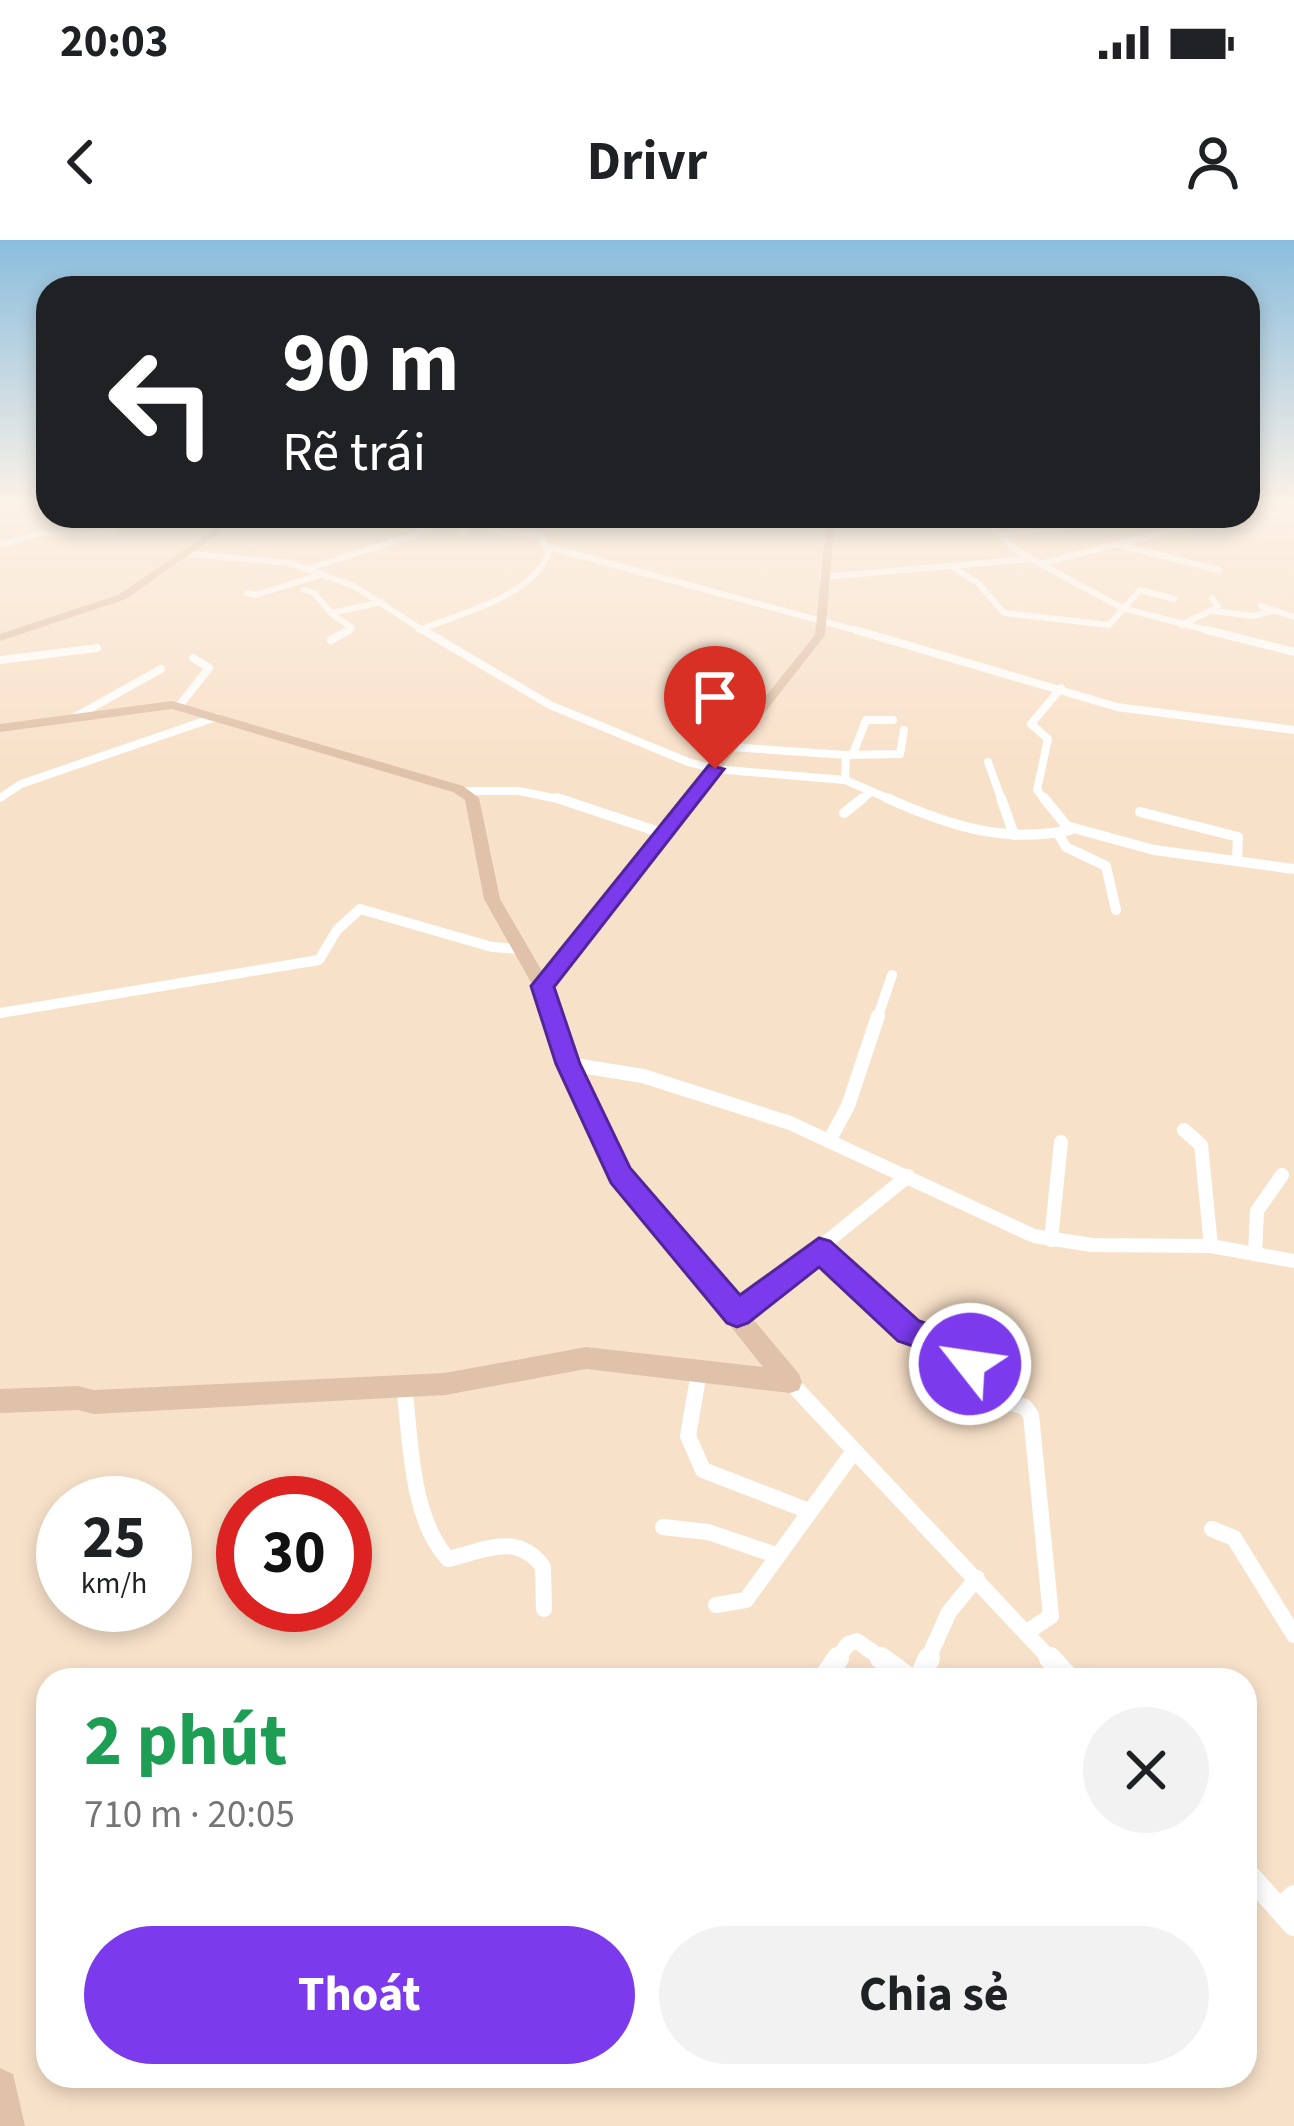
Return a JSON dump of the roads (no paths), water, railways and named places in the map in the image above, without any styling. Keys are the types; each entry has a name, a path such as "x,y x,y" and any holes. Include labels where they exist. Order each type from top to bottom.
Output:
{"street":[{"path":"0,638 122,597 136,588"},
{"path":"247,592 261,594 280,588"},
{"path":"353,588 550,705 715,769 845,780 938,823 1014,835 1059,835 1070,827"},
{"path":"418,630 509,588"},
{"path":"703,588 1121,708 1294,730"},
{"path":"542,986 820,635 822,588"},
{"path":"981,588 993,606 1010,615 1109,625 1140,590 1174,599"},
{"path":"1084,588 1121,608 1294,652"},
{"path":"304,590 314,593 352,628 331,640"},
{"path":"1181,625 1213,611 1218,606 1212,598"},
{"path":"332,614 382,602"},
{"path":"1261,606 1294,617"},
{"path":"1213,611 1254,616 1272,611"},
{"path":"1281,649 1294,640"},
{"path":"0,660 97,648"},
{"path":"179,706 208,668 193,658"},
{"path":"75,717 161,669"},
{"path":"1061,688 1031,724 1048,740 1037,790 1070,827 1154,850 1294,869"},
{"path":"0,728 179,706 462,791 508,787 542,791 665,834"},
{"path":"0,798 12,788 215,717"},
{"path":"845,780 866,720 893,720"},
{"path":"731,747 900,754 904,730"},
{"path":"988,762 1014,835"},
{"path":"0,780 12,788"},
{"path":"462,791 477,804 492,899 542,986 568,1064 620,1175 790,1382 1059,1668"},
{"path":"844,813 871,792"},
{"path":"1140,812 1238,837 1237,859"},
{"path":"1059,835 1066,847 1106,866 1116,910"},
{"path":"0,1013 320,960 337,930 360,909 492,947 520,949"},
{"path":"829,1141 848,1106 892,975"},
{"path":"568,1064 644,1076 715,1096 829,1141 1013,1228 1051,1240 1211,1246 1294,1262"},
{"path":"1184,1130 1201,1145 1211,1246"},
{"path":"1051,1240 1061,1142"},
{"path":"1255,1254 1253,1234 1261,1196 1282,1175"},
{"path":"737,1314 908,1176"},
{"path":"819,1250 909,1331 962,1348 978,1394 1024,1407 1031,1414 1051,1616 1027,1632"},
{"path":"0,1401 78,1398 94,1402 445,1384 586,1358 790,1382"},
{"path":"699,1372 688,1432 691,1457 703,1470 809,1511"},
{"path":"404,1387 415,1465 435,1548 448,1559 490,1544 525,1549 543,1568 544,1610"},
{"path":"716,1605 746,1600 854,1451"},
{"path":"663,1527 709,1532 776,1555"},
{"path":"1212,1529 1234,1538 1294,1635"},
{"path":"921,1668 949,1612 977,1578"},
{"path":"831,1668 848,1644 857,1641 897,1668"},
{"path":"1257,1881 1289,1910"},
{"path":"0,2087 6,2126"}]}
